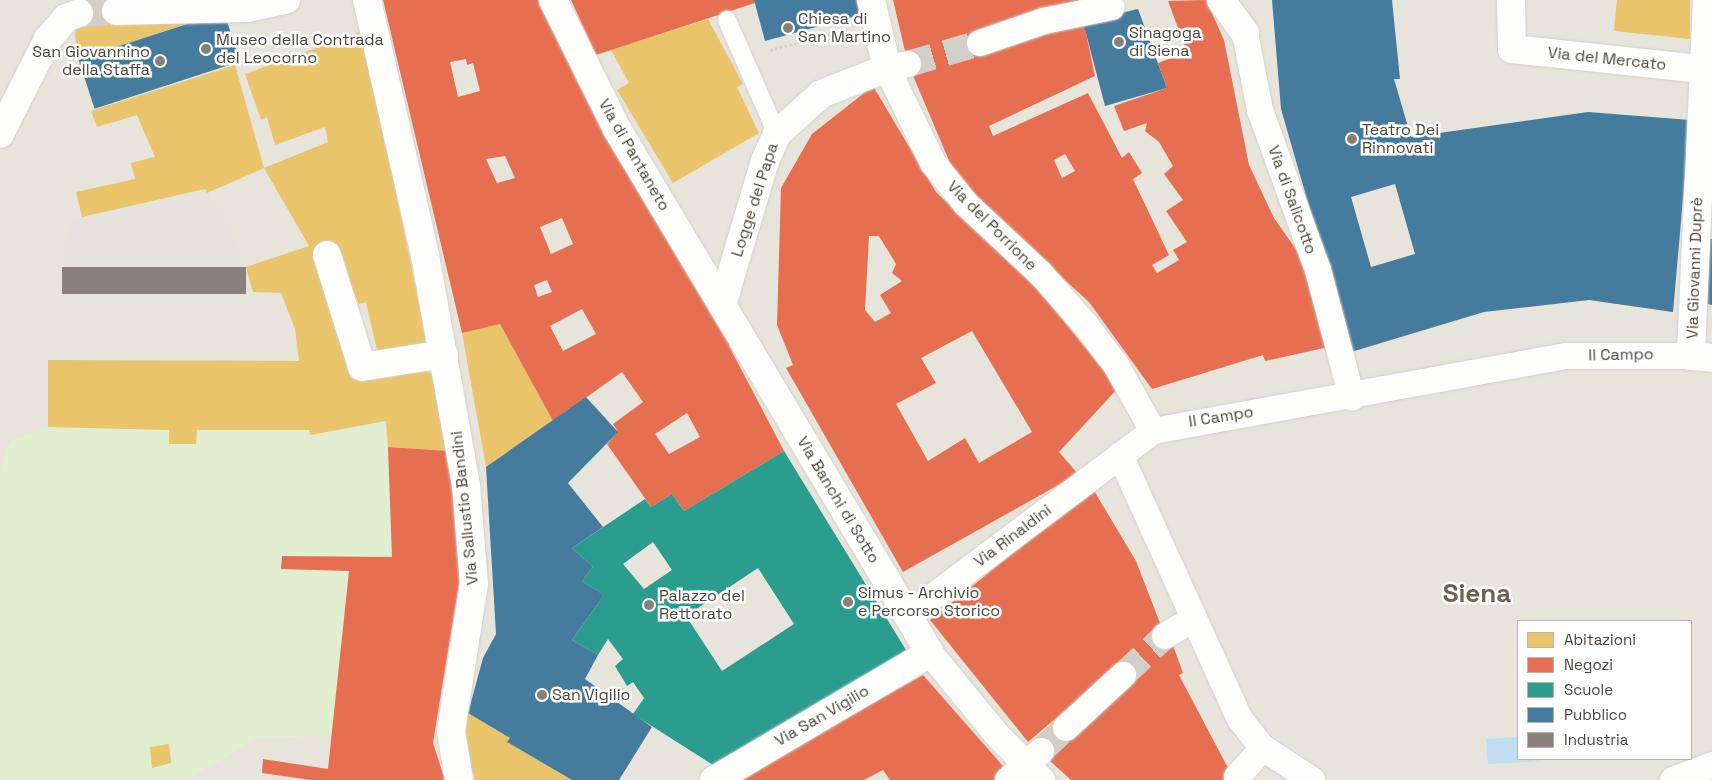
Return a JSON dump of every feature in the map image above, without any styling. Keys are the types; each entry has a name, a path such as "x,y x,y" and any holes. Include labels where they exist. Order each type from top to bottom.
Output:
{"street":[{"path":"116,11 247,8 286,0"},
{"name":"Via Sallustio Bandini","path":"366,0 444,354 463,460 474,565 472,616 450,731 459,780"},
{"name":"Via di Pantaneto","path":"553,0 618,129 722,305"},
{"name":"Via del Porrione","path":"871,0 941,175 1086,324 1116,365 1152,431"},
{"path":"1222,0 1245,33"},
{"name":"Via di Salicotto","path":"1244,0 1245,33 1260,110 1318,270 1352,398"},
{"name":"Via del Mercato","path":"1511,0 1512,49 1703,69"},
{"name":"Via Giovanni Duprè","path":"1702,357 1703,69 1706,0"},
{"path":"980,43 1044,21 1100,6"},
{"path":"0,134 48,39 66,18 79,12"},
{"name":"Logge del Papa","path":"722,305 764,161 777,134 821,94 897,66"},
{"path":"327,255 362,367 444,354"},
{"name":"Via Banchi di Sotto","path":"722,305 930,653 1029,769"},
{"name":"Il Campo","path":"1120,456 1152,431 1187,422 1352,398 1567,356 1702,357"},
{"path":"1120,456 1192,620 1232,705 1263,748 1312,780"},
{"name":"Via Rinaldini","path":"907,616 1120,456"},
{"path":"1164,636 1192,620"},
{"name":"Via San Vigilio","path":"714,780 930,653"},
{"path":"1066,728 1124,675"},
{"path":"1237,777 1263,748"},
{"path":"1673,780 1712,765"}],"lane":[{"path":"727,20 777,134"}],"path":[{"path":"767,51 840,31"}],"shaded area":[{"path":"0,0 1712,0 1712,780 0,780"},
{"path":"205,189 227,222 246,267 62,267 70,220"}],"green space":[{"path":"386,421 392,557 282,556 349,571 332,736 258,738 187,780 0,780 0,470 10,441 48,427 169,430 196,444 197,430 309,430 310,435"}],"water":[{"path":"1517,737 1517,760 1542,761 1488,764 1486,739"}],"building: Abitazioni":[{"path":"80,0 117,0 206,17 79,60 75,35"},
{"path":"1617,0 1690,0 1690,39 1614,31"},
{"path":"708,19 743,84 737,87 759,133 673,183 617,90 629,83 611,50"},
{"path":"363,31 427,343 378,355 366,302 359,304 333,243 352,379 418,366 436,377 450,451 388,447 386,421 310,435 309,430 197,430 196,444 169,444 169,430 48,427 48,360 299,361 295,329 281,293 253,292 246,267 309,246 264,168 328,142 325,127 275,145 267,117 261,120 245,74"},
{"path":"235,65 264,168 207,193 205,189 82,217 76,192 135,179 131,163 155,157 137,115 97,127 91,111"},
{"path":"500,324 553,421 486,467 462,333"},
{"path":"1152,696 1177,721 1149,748 1182,776 1178,780 1137,780 1125,769 1146,744 1124,721"},
{"path":"468,713 510,738 507,742 572,780 475,780 465,743"},
{"path":"1056,718 1075,735 1052,760 1033,743"},
{"path":"169,744 171,763 152,768 150,747"}],"building: Negozi":[{"path":"383,0 540,0 578,83 659,226 670,245 677,243 736,341 729,346 784,451 684,511 672,494 651,507 607,444 618,432 613,424 643,402 622,372 553,421 500,324 462,333","holes":["466,59 467,65 473,63 480,91 458,97 450,62","505,156 515,178 497,183 486,159","562,218 573,244 551,254 540,227","547,280 552,292 538,297 534,285","582,309 596,334 563,351 550,326","687,413 700,437 669,454 655,434"]},
{"path":"571,0 754,0 755,3 596,55"},
{"path":"893,0 1079,0 1095,76 989,126 993,136 1088,93 1122,158 1129,152 1142,173 1133,179 1169,255 1152,265 1157,273 1179,260 1173,250 1187,242 1166,211 1183,200 1164,174 1173,166 1159,142 1145,131 1147,123 1124,131 1114,106 1167,88 1158,63 1187,52 1168,1 1206,0 1224,40 1249,165 1274,218 1300,255 1329,351 1324,348 1265,361 1263,355 1152,389 1089,302 987,209 950,163 908,64","holes":["1065,154 1075,171 1062,178 1054,160"]},
{"path":"873,86 936,192 1040,292 1118,388 1059,452 1078,474 903,572 786,368 793,365 777,325 781,188 812,134","holes":["869,236 879,236 896,264 892,273 902,281 880,295 891,313 875,322 865,310","972,331 1032,432 979,463 965,438 928,461 896,404 936,383 921,358"]},
{"path":"388,447 450,451 460,578 433,743 445,780 311,780 262,773 263,759 328,769 349,571 281,569 282,556 392,557"},
{"path":"1093,489 1136,561 1165,636 1171,640 1183,673 1179,675 1227,766 1241,780 1071,780 1049,760 1129,682 1116,667 1028,742 930,620"},
{"path":"923,675 1003,766 997,780 890,780 883,770 864,780 737,780"}],"building: Scuole":[{"name":"Palazzo del Rettorato","path":"784,451 906,650 713,765 633,714 644,698 633,682 627,686 615,666 623,659 608,639 598,655 572,640 604,595 582,581 593,567 572,548 645,499 651,507 672,494 684,511","holes":["653,542 672,570 644,589 623,564","758,568 794,624 722,671 686,616"]}],"building: Pubblico":[{"name":"Chiesa di San Martino","path":"754,0 860,0 864,14 765,41"},
{"path":"1272,0 1392,0 1400,79 1394,79 1411,137 1588,112 1690,120 1673,312 1589,300 1484,312 1351,352 1281,109","holes":["1395,184 1415,254 1371,267 1351,197"]},
{"name":"Sinagoga di Siena","path":"1138,9 1167,88 1105,106 1083,22"},
{"name":"San Giovannino della Staffa","path":"224,12 240,61 95,109 78,59"},
{"path":"1709,239 1712,239 1712,305 1700,302"},
{"path":"586,397 618,432 568,483 603,527 572,548 593,567 582,581 604,595 572,640 598,655 585,679 652,727 619,780 572,780 507,742 510,738 468,713 483,658 496,634 486,467"}],"building: Industria":[{"path":"62,267 246,267 246,294 62,294"}],"tunnel":[{"path":"79,13 116,11"},
{"path":"908,64 980,43"},
{"path":"1123,675 1165,636"},
{"path":"1041,751 1066,728"}],"place":[{"name":"Chiesa di San Martino","path":"788,28"},
{"name":"Sinagoga di Siena","path":"1119,42"},
{"name":"Museo della Contrada del Leocorno","path":"206,49"},
{"name":"San Giovannino della Staffa","path":"160,61"},
{"name":"Teatro Dei Rinnovati","path":"1352,139"},
{"name":"Simus - Archivio e Percorso Storico","path":"848,602"},
{"name":"Palazzo del Rettorato","path":"649,605"},
{"name":"San Vigilio","path":"542,695"}],"district":[{"name":"Siena","path":"1477,594"}]}
